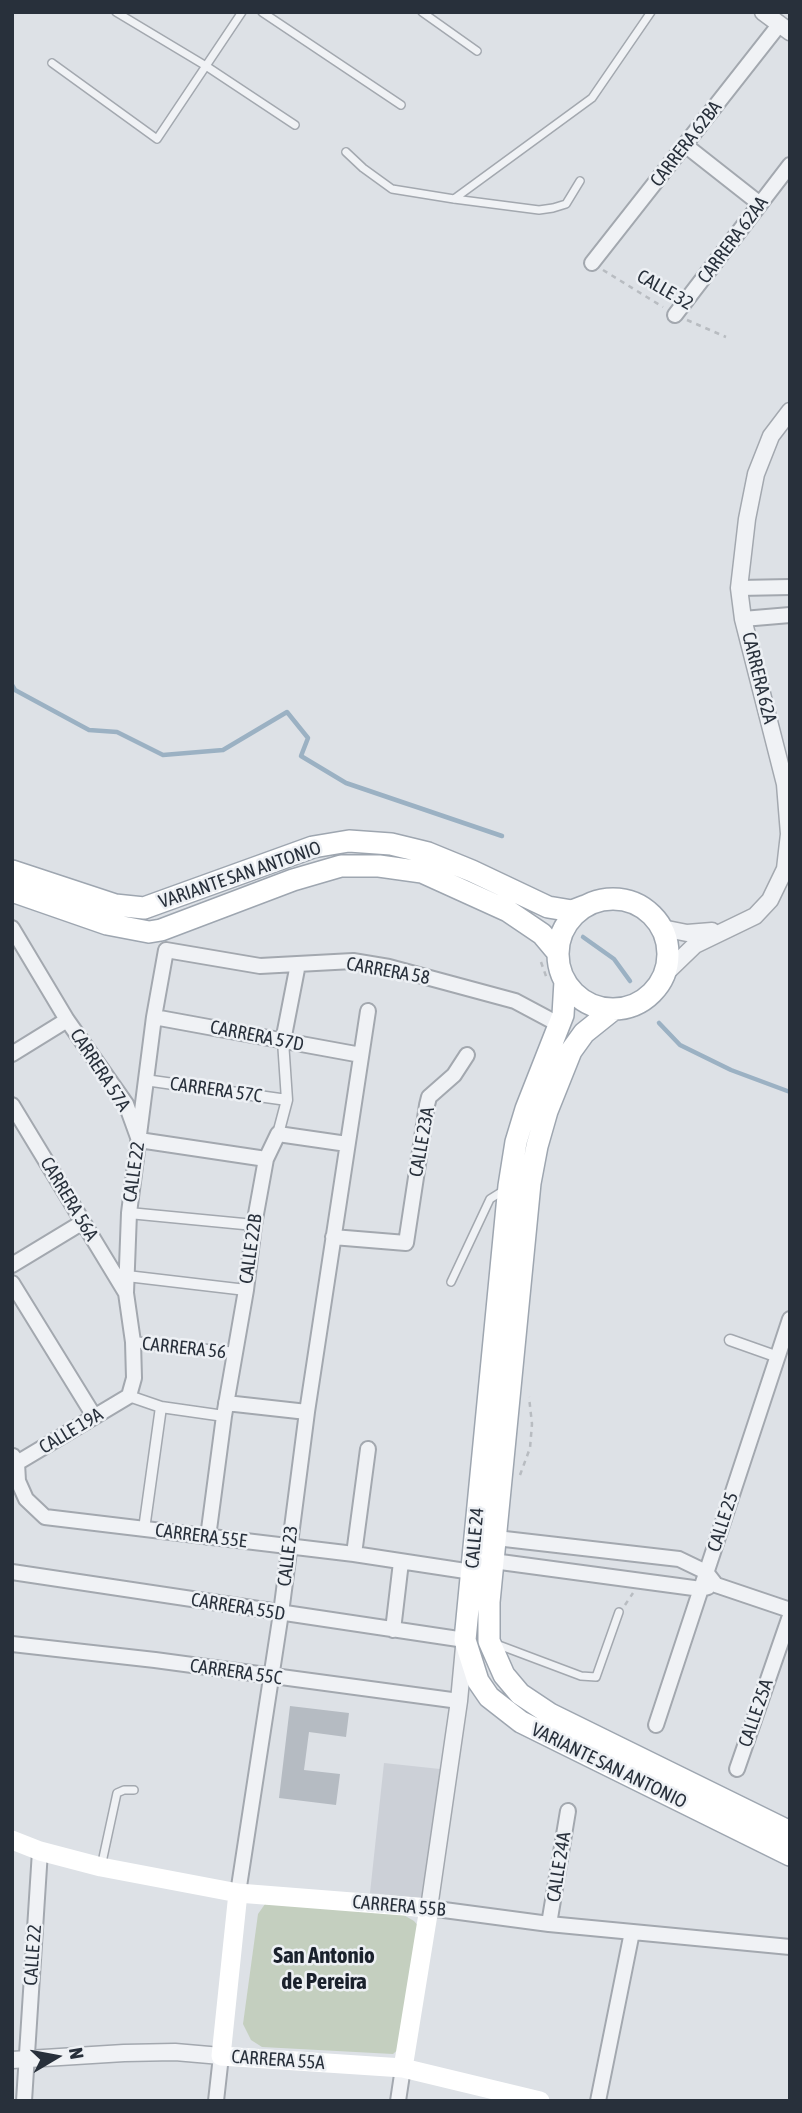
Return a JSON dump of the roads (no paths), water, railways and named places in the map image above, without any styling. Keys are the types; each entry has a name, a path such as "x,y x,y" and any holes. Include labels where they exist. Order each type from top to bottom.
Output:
{"main road":[{"name":"VARIANTE SAN ANTONIO","path":"12,872 114,905 144,908 313,847 349,841 391,844 428,853 548,907 572,911 606,899 628,900 648,911 662,928"},
{"name":"VARIANTE SAN ANTONIO","path":"12,891 107,924 149,932 161,930 293,880 341,866 379,866 422,872 508,911 542,934 548,954"},
{"path":"585,906 565,926 548,954 557,984 599,1007 627,1008 650,995 659,985 665,974 669,950 662,928"},
{"name":"CALLE 24","path":"465,1640 509,1186 516,1142 537,1077 560,1024 566,999 557,984"},
{"name":"CALLE 24","path":"489,1641 493,1561 530,1183 537,1146 547,1111 571,1051 584,1033 614,1009"},
{"name":"VARIANTE SAN ANTONIO","path":"465,1640 475,1673 489,1697 521,1722 790,1855"},
{"name":"VARIANTE SAN ANTONIO","path":"489,1641 503,1675 520,1693 550,1714 790,1832"},
{"name":"CARRERA 55B","path":"12,1840 40,1851 101,1867 238,1893 429,1908"},
{"name":"CALLE 23","path":"221,2056 238,1893"},
{"name":"CALLE 24","path":"402,2068 429,1908"},
{"name":"CARRERA 55A","path":"221,2056 402,2068 540,2101"}],"street":[{"path":"763,12 785,28"},
{"name":"CARRERA 62BA","path":"592,263 685,145 785,28"},
{"path":"685,145 760,204"},
{"name":"CARRERA 62AA","path":"675,315 790,165"},
{"name":"CARRERA 62A","path":"665,974 695,944 755,916 770,900 785,869 789,834 785,784 743,619 739,588 747,519 756,474 771,436 790,411"},
{"path":"739,588 790,587"},
{"path":"743,619 790,615"},
{"name":"CARRERA 57A","path":"12,928 67,1020 126,1104 139,1140"},
{"name":"CARRERA 62A","path":"662,928 687,933 729,929"},
{"name":"CARRERA 58","path":"166,950 260,966 353,961 389,967 515,1001 560,1024"},
{"name":"CALLE 22","path":"129,1396 134,1378 126,1293 129,1213 145,1080 166,950"},
{"name":"CALLE 22B","path":"208,1537 225,1409 265,1159 278,1134 286,1100 284,1041 298,964"},
{"name":"CALLE 23","path":"238,1893 368,1012"},
{"name":"CARRERA 57D","path":"154,1017 361,1055"},
{"path":"12,1054 67,1020"},
{"name":"CALLE 23A","path":"333,1237 406,1243 429,1097 454,1075 467,1055"},
{"name":"CARRERA 57C","path":"145,1080 286,1100"},
{"name":"CARRERA 56A","path":"12,1105 126,1293"},
{"path":"278,1134 347,1144"},
{"path":"139,1140 265,1159"},
{"path":"129,1213 254,1225"},
{"path":"12,1265 83,1222"},
{"path":"127,1276 246,1290"},
{"path":"12,1283 94,1416"},
{"name":"CALLE 25","path":"706,1573 784,1358 790,1319"},
{"path":"730,1340 784,1358"},
{"name":"CARRERA 56","path":"132,1342 236,1353"},
{"path":"129,1396 161,1407 307,1412"},
{"name":"CALLE 19A","path":"14,1461 129,1396"},
{"path":"144,1529 161,1407"},
{"path":"354,1554 368,1449"},
{"name":"CARRERA 55E","path":"14,1461 18,1481 26,1499 46,1517 354,1554 472,1572"},
{"path":"496,1538 679,1559 706,1573 708,1587 656,1725"},
{"path":"493,1561 708,1587 790,1610"},
{"path":"393,1630 401,1562"},
{"name":"CARRERA 55D","path":"12,1572 465,1640"},
{"name":"CALLE 25A","path":"737,1769 790,1616"},
{"name":"CALLE 24","path":"429,1908 459,1701 465,1640"},
{"name":"CARRERA 55C","path":"12,1644 155,1660 459,1701"},
{"path":"459,1701 489,1697"},
{"name":"CALLE 24A","path":"550,1924 568,1811"},
{"name":"CALLE 22","path":"24,2101 19,2060 40,1851"},
{"name":"CARRERA 55B","path":"429,1908 550,1924 790,1947"},
{"path":"598,2101 632,1932"},
{"name":"CARRERA 55A","path":"19,2060 124,2053 175,2052 221,2056"},
{"name":"CALLE 23","path":"216,2101 221,2056"},
{"name":"CALLE 24","path":"398,2101 402,2068"}],"lane":[{"path":"116,12 206,65 295,125"},
{"path":"52,63 157,139 242,12"},
{"path":"262,12 401,105"},
{"path":"422,12 477,51"},
{"path":"454,200 592,98 651,12"},
{"path":"346,152 391,189 454,200 539,210 553,208 566,204 580,181"},
{"path":"451,1282 490,1199 509,1186"},
{"path":"489,1641 581,1676 596,1676 619,1612"},
{"path":"101,1867 117,1793 134,1790"}],"waterway":[{"path":"12,685 15,690 89,730 117,732 163,755 223,750 287,712 308,738 301,756 346,783 502,836"},
{"path":"583,937 614,959 630,981"},
{"path":"659,1023 680,1045 731,1070 790,1092"}],"district":[{"name":"San Antonio de Pereira","path":"324,1969"}]}
